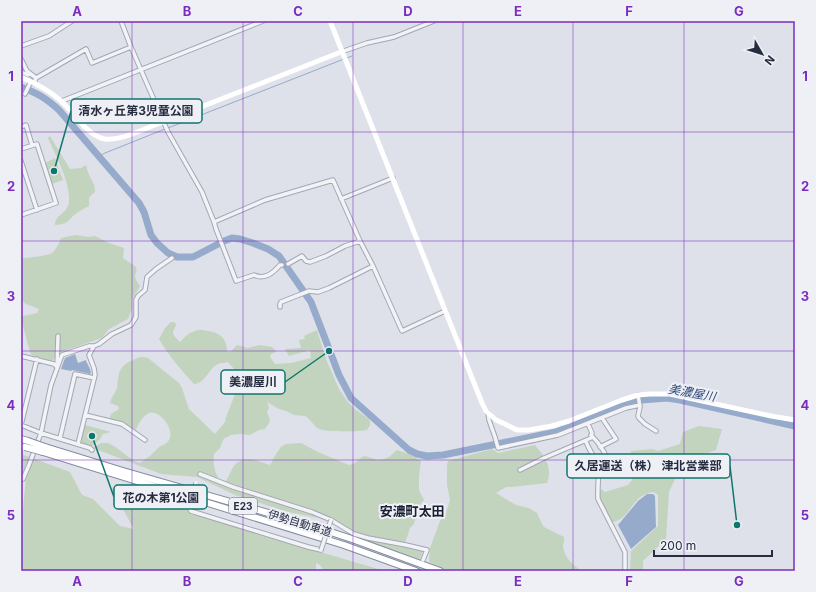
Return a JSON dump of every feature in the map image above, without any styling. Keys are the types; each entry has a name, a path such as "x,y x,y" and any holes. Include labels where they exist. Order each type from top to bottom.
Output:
{"highway":[{"name":"伊勢自動車道","path":"21,439 25,445 303,523 440,571"},
{"name":"伊勢自動車道","path":"44,450 344,545 416,571"}],"street":[{"path":"21,46 49,36 72,21"},
{"path":"122,21 140,70 173,142 202,192 236,281 254,275 258,277 272,274 280,265 282,265"},
{"path":"62,101 262,21"},
{"path":"330,21 482,403 488,413 496,420 517,430 529,430 569,421 622,400 638,396 670,394 795,420"},
{"path":"21,77 47,90 62,101 90,132 104,139 119,139 367,42 394,37 434,21"},
{"path":"24,94 33,82 86,49 92,63 131,47"},
{"path":"21,59 27,71 30,73 33,82"},
{"path":"21,72 28,75 30,73"},
{"path":"21,127 26,125 32,145"},
{"path":"21,149 37,144 56,203 21,215"},
{"path":"21,161 37,210"},
{"path":"341,199 393,178"},
{"path":"214,222 265,200 333,180 402,331 445,311"},
{"path":"288,264 302,256 306,261 310,262 360,241"},
{"path":"56,368 59,365 62,355 99,344 112,334 132,324 136,317 136,300 145,290 147,277 172,258"},
{"path":"280,308 281,302 309,291 318,292 329,288 373,266"},
{"path":"21,478 23,479 29,465 40,433 56,368 58,336"},
{"path":"78,444 94,378 94,371 89,354 94,346"},
{"path":"21,356 54,364 56,368"},
{"path":"37,360 21,425 40,433 60,438 92,450"},
{"path":"60,438 75,374 94,378"},
{"path":"638,396 640,404 639,419 656,431"},
{"path":"488,413 498,448 558,435 626,408 640,404"},
{"path":"85,415 119,423 145,440"},
{"path":"600,447 616,439 602,418"},
{"path":"588,424 592,433 591,435 609,462 610,469 598,471"},
{"path":"520,470 544,458 586,441 591,438 591,435"},
{"path":"586,441 597,465 598,499 626,552 625,571"},
{"path":"200,474 233,487 312,512 331,520 354,534 427,550 423,560"},
{"path":"196,483 189,508 191,511 308,547 322,550 331,520"}],"green space":[{"path":"50,136 70,169 81,168 86,165 95,189 95,192 89,197 89,206 78,212 66,223 55,225 58,217 67,209 69,199 63,172 48,138"},
{"path":"55,158 63,180 52,184 45,163"},
{"path":"75,235 89,237 95,236 124,248 123,258 136,267 135,277 140,286 132,300 132,309 128,319 109,329 102,338 58,353 52,361 31,355 21,318 23,316 37,313 39,309 26,304 21,300 21,258 50,254 56,249 61,238"},
{"path":"171,322 176,324 173,333 180,342 188,334 196,330 211,332 222,336 227,346 227,351 230,352 237,345 248,348 260,345 272,347 276,351 271,354 270,357 275,364 291,363 311,358 310,350 289,356 285,349 301,348 299,340 305,339 304,336 317,330 326,359 339,389 347,401 356,410 369,419 370,425 367,430 322,430 317,428 305,416 294,415 267,402 269,407 267,413 270,420 265,429 259,430 250,435 231,435 225,438 220,448 214,454 216,474 220,480 226,481 234,466 238,462 247,459 256,460 270,465 281,447 286,444 301,443 349,465 365,456 378,460 384,459 389,457 397,450 409,454 421,461 419,490 424,500 418,507 414,524 410,528 404,546 423,551 420,559 369,542 367,539 334,519 288,512 235,495 197,477 161,474 93,448 101,443 108,443 134,461 140,463 169,440 170,432 168,425 164,419 155,413 152,412 144,416 136,430 121,422 111,420 111,414 119,409 118,406 110,403 117,388 122,367 140,357 148,358 179,383 189,409 215,434 225,422 239,381 234,369 228,362 219,364 212,369 204,379 194,384 175,363 159,339 165,328"},
{"path":"85,425 111,432 103,434 91,447 82,443 81,441"},
{"path":"699,426 722,429 716,450 698,456 686,466 674,481 669,492 666,539 643,561 643,571 630,571 631,551 658,526 658,495 654,492 643,495 622,518 610,523 600,503 599,494 601,489 605,492 628,485 632,480 633,471 629,460 631,451 653,449 658,451 680,444 683,432"},
{"path":"535,445 547,462 549,477 547,483 506,487 496,493 516,505 529,508 537,513 544,527 564,537 563,546 567,558 576,567 583,571 449,571 429,562 430,548 440,521 446,513 450,500 447,485 448,461 492,449 498,453"},
{"path":"21,454 70,472 82,495 93,499 120,526 134,529 121,506 110,491 116,484 188,504 191,514 385,571 324,571 320,565 316,563 316,571 38,571 32,569 29,571 21,571 21,529 26,477 21,475"}],"water":[{"path":"75,354 78,363 86,360 90,369 90,374 61,369 65,358"},
{"path":"647,494 653,494 655,496 656,527 631,549 618,525 638,501"}],"waterway":[{"path":"347,58 352,56"},
{"path":"168,128 344,59"},
{"name":"美濃屋川","path":"21,87 41,96 59,110 139,203 144,212 151,235 168,253 177,257 193,257 232,238 253,243 268,249 279,256 311,302 339,375 351,398 409,450 417,454 427,456 443,455 556,432 618,407 642,400 667,398 795,426"},
{"path":"99,156 165,129"}],"tunnel":[{"path":"419,571 422,563"}],"place":[{"name":"清水ヶ丘第3児童公園","path":"54,171"},
{"name":"美濃屋川","path":"329,351"},
{"name":"花の木第1公園","path":"92,436"},
{"name":"久居運送（株） 津北営業部","path":"737,525"}],"district":[{"name":"安濃町太田","path":"412,511"}]}
